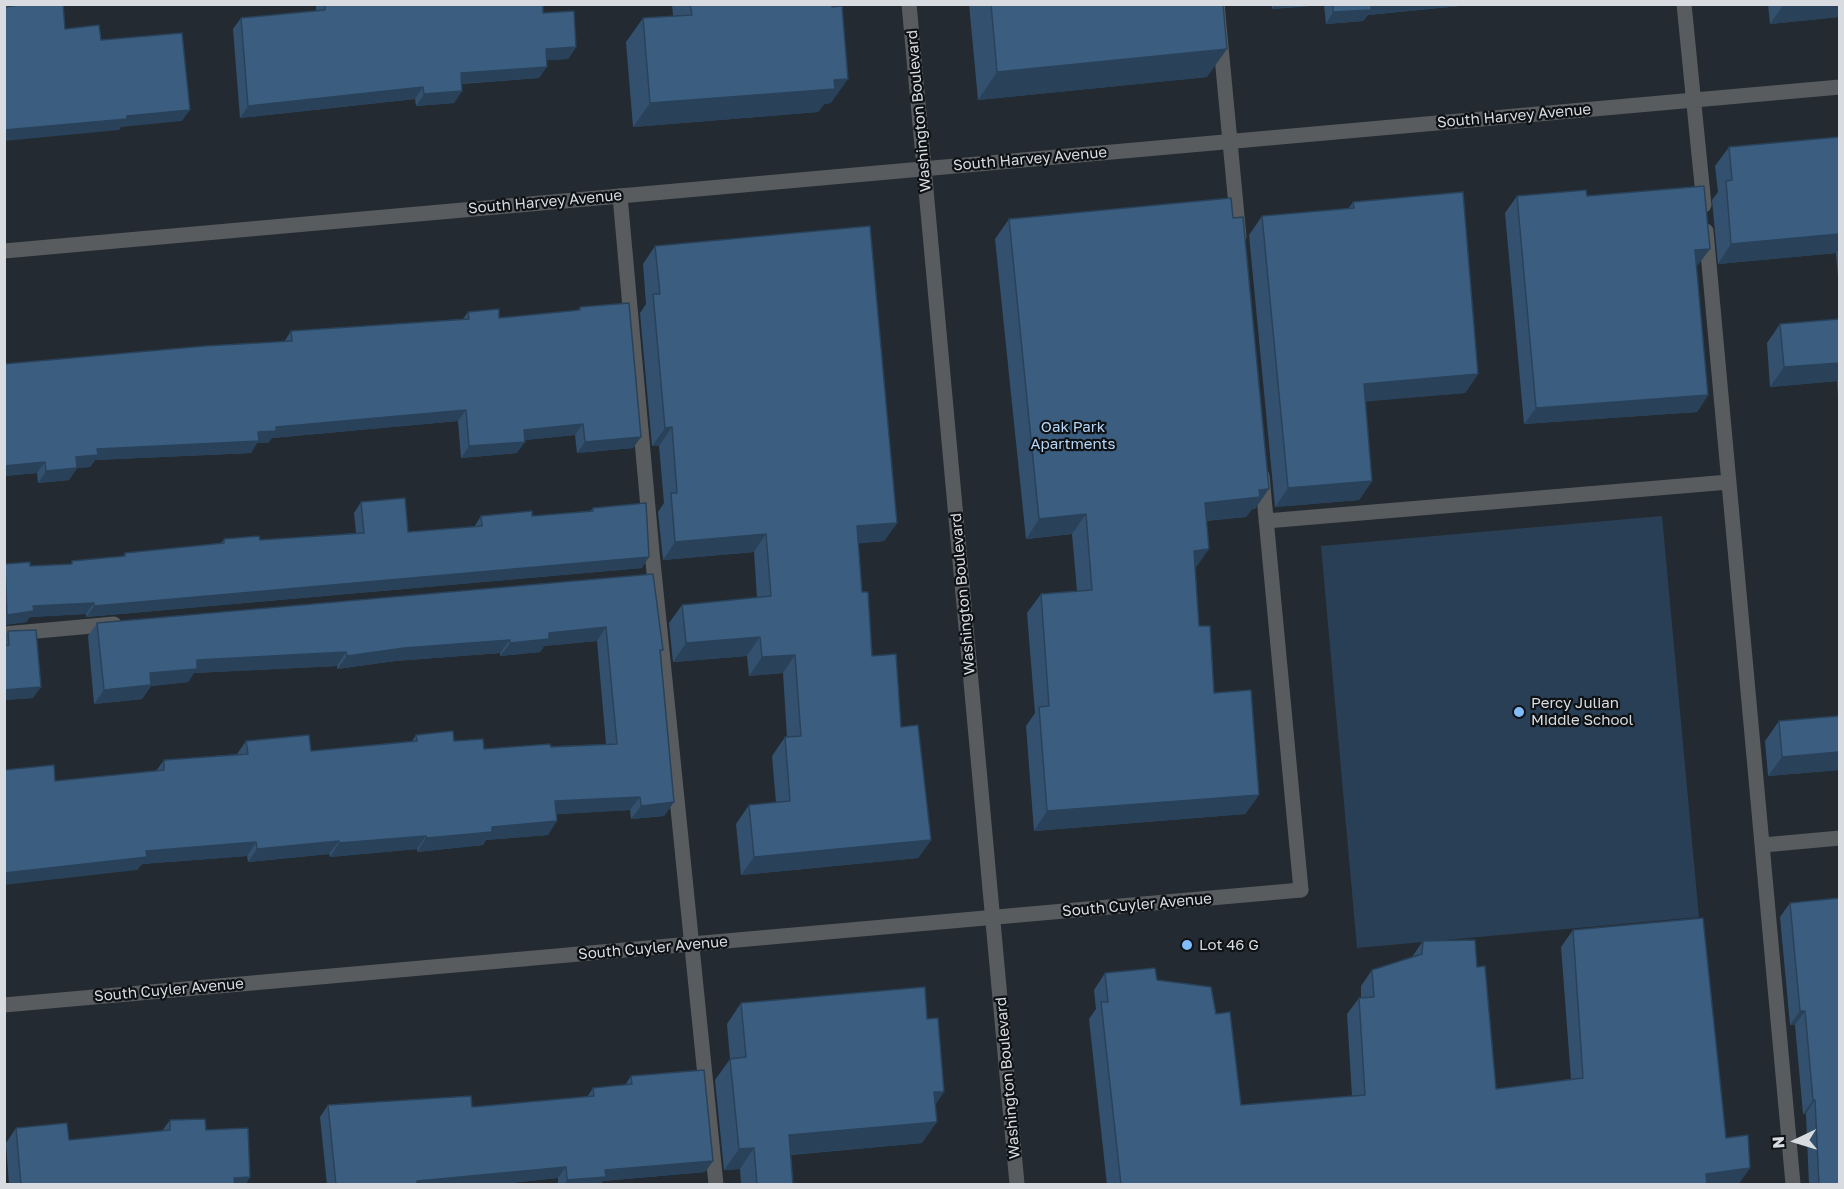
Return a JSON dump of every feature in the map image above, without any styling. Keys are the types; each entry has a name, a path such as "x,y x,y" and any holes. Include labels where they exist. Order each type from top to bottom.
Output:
{"street":[{"name":"Washington Boulevard","path":"909,4 1017,1185"},
{"path":"1217,4 1240,252"},
{"path":"1684,4 1793,1185"},
{"name":"South Harvey Avenue","path":"4,250 1839,87"},
{"path":"620,196 649,578 692,945 716,1185"},
{"path":"1261,463 1266,521 1729,482"},
{"name":"South Cuyler Avenue","path":"4,1005 1301,890 1266,521"},
{"path":"4,634 135,622"},
{"path":"1763,845 1839,838"}],"shaded area":[{"path":"1662,516 1699,917 1357,948 1321,546"}],"building":[{"path":"4,4 5,7 26,4 63,4 65,29 99,25 101,40 182,33 190,110 127,116 127,119 4,130"},
{"path":"325,4 543,4 543,13 574,11 576,47 546,49 547,67 461,73 462,91 424,94 423,87 248,106 241,18 325,10"},
{"path":"690,4 832,4 832,7 842,6 848,79 834,80 835,89 650,103 643,18 692,15"},
{"path":"991,4 1223,4 1227,49 997,72"},
{"path":"1333,4 1371,4 1371,10 1333,12"},
{"path":"1839,137 1839,234 1731,244 1726,181 1732,180 1729,147"},
{"path":"1704,186 1710,249 1695,250 1708,395 1536,408 1517,196 1586,190 1587,196"},
{"path":"1463,192 1478,374 1364,384 1372,481 1288,488 1262,216 1354,208 1353,202"},
{"path":"1231,198 1233,218 1243,217 1269,489 1259,490 1260,497 1205,503 1209,549 1194,551 1199,626 1210,626 1214,693 1251,690 1259,795 1047,811 1039,707 1049,706 1041,594 1092,590 1086,514 1039,519 1009,219"},
{"path":"870,226 897,523 857,526 862,592 868,592 872,656 896,654 901,727 918,725 931,840 754,857 749,805 790,801 785,737 801,736 795,655 762,657 760,637 686,643 682,605 771,596 766,534 675,542 671,493 677,493 672,427 665,428 653,294 660,294 655,246"},
{"path":"629,303 641,437 585,442 583,424 524,430 525,442 469,446 466,410 276,427 276,431 258,432 259,441 97,449 98,455 76,457 77,468 46,471 45,462 4,466 4,364 205,346 292,341 291,331 469,319 468,312 499,309 499,318"},
{"path":"1839,319 1839,363 1784,367 1780,324"},
{"path":"405,498 408,532 482,526 481,516 532,511 532,516 593,511 593,508 646,503 649,557 94,606 94,603 33,606 34,611 7,615 5,564 30,562 30,566 72,564 72,561 125,556 125,553 224,543 224,539 259,536 260,540 364,533 361,502"},
{"path":"653,574 663,650 660,650 674,802 641,806 640,797 555,801 557,821 492,827 492,832 426,838 426,836 339,843 339,841 257,849 256,842 146,851 147,857 4,873 4,770 54,765 55,781 164,770 164,760 248,754 246,741 309,735 311,751 417,741 416,735 453,731 454,741 483,739 484,749 550,744 551,747 617,744 606,627 549,633 549,639 510,643 510,640 404,648 347,656 346,652 197,660 197,669 150,673 151,685 104,690 97,623"},
{"path":"36,630 41,687 4,690 4,646 9,645 8,631"},
{"path":"1839,716 1839,752 1782,757 1779,721"},
{"path":"1839,898 1839,1185 1819,1185 1815,1100 1813,1100 1805,1011 1800,1011 1790,903"},
{"path":"1703,918 1726,1138 1748,1135 1750,1168 1706,1174 1707,1185 1121,1185 1101,1002 1108,1002 1105,973 1155,968 1157,980 1211,987 1216,1014 1230,1012 1241,1105 1365,1095 1359,998 1374,997 1372,970 1422,954 1423,941 1475,940 1477,967 1485,966 1496,1089 1583,1078 1573,930"},
{"path":"925,987 927,1019 938,1018 944,1092 934,1092 937,1122 789,1135 793,1185 757,1185 754,1148 739,1149 730,1059 746,1057 741,1003"},
{"path":"704,1070 713,1161 605,1170 606,1177 567,1180 566,1167 417,1181 417,1185 336,1185 328,1105 471,1096 472,1107 594,1096 593,1088 632,1084 631,1076"},
{"path":"205,1119 206,1130 248,1128 250,1177 234,1178 235,1185 21,1185 16,1128 67,1123 69,1140 170,1130 170,1120"}],"place":[{"name":"Percy Julian Middle School","path":"1519,712"},
{"name":"Lot 46 G","path":"1187,945"}],"park label":[{"name":"Oak Park Apartments","path":"1073,436"}]}
